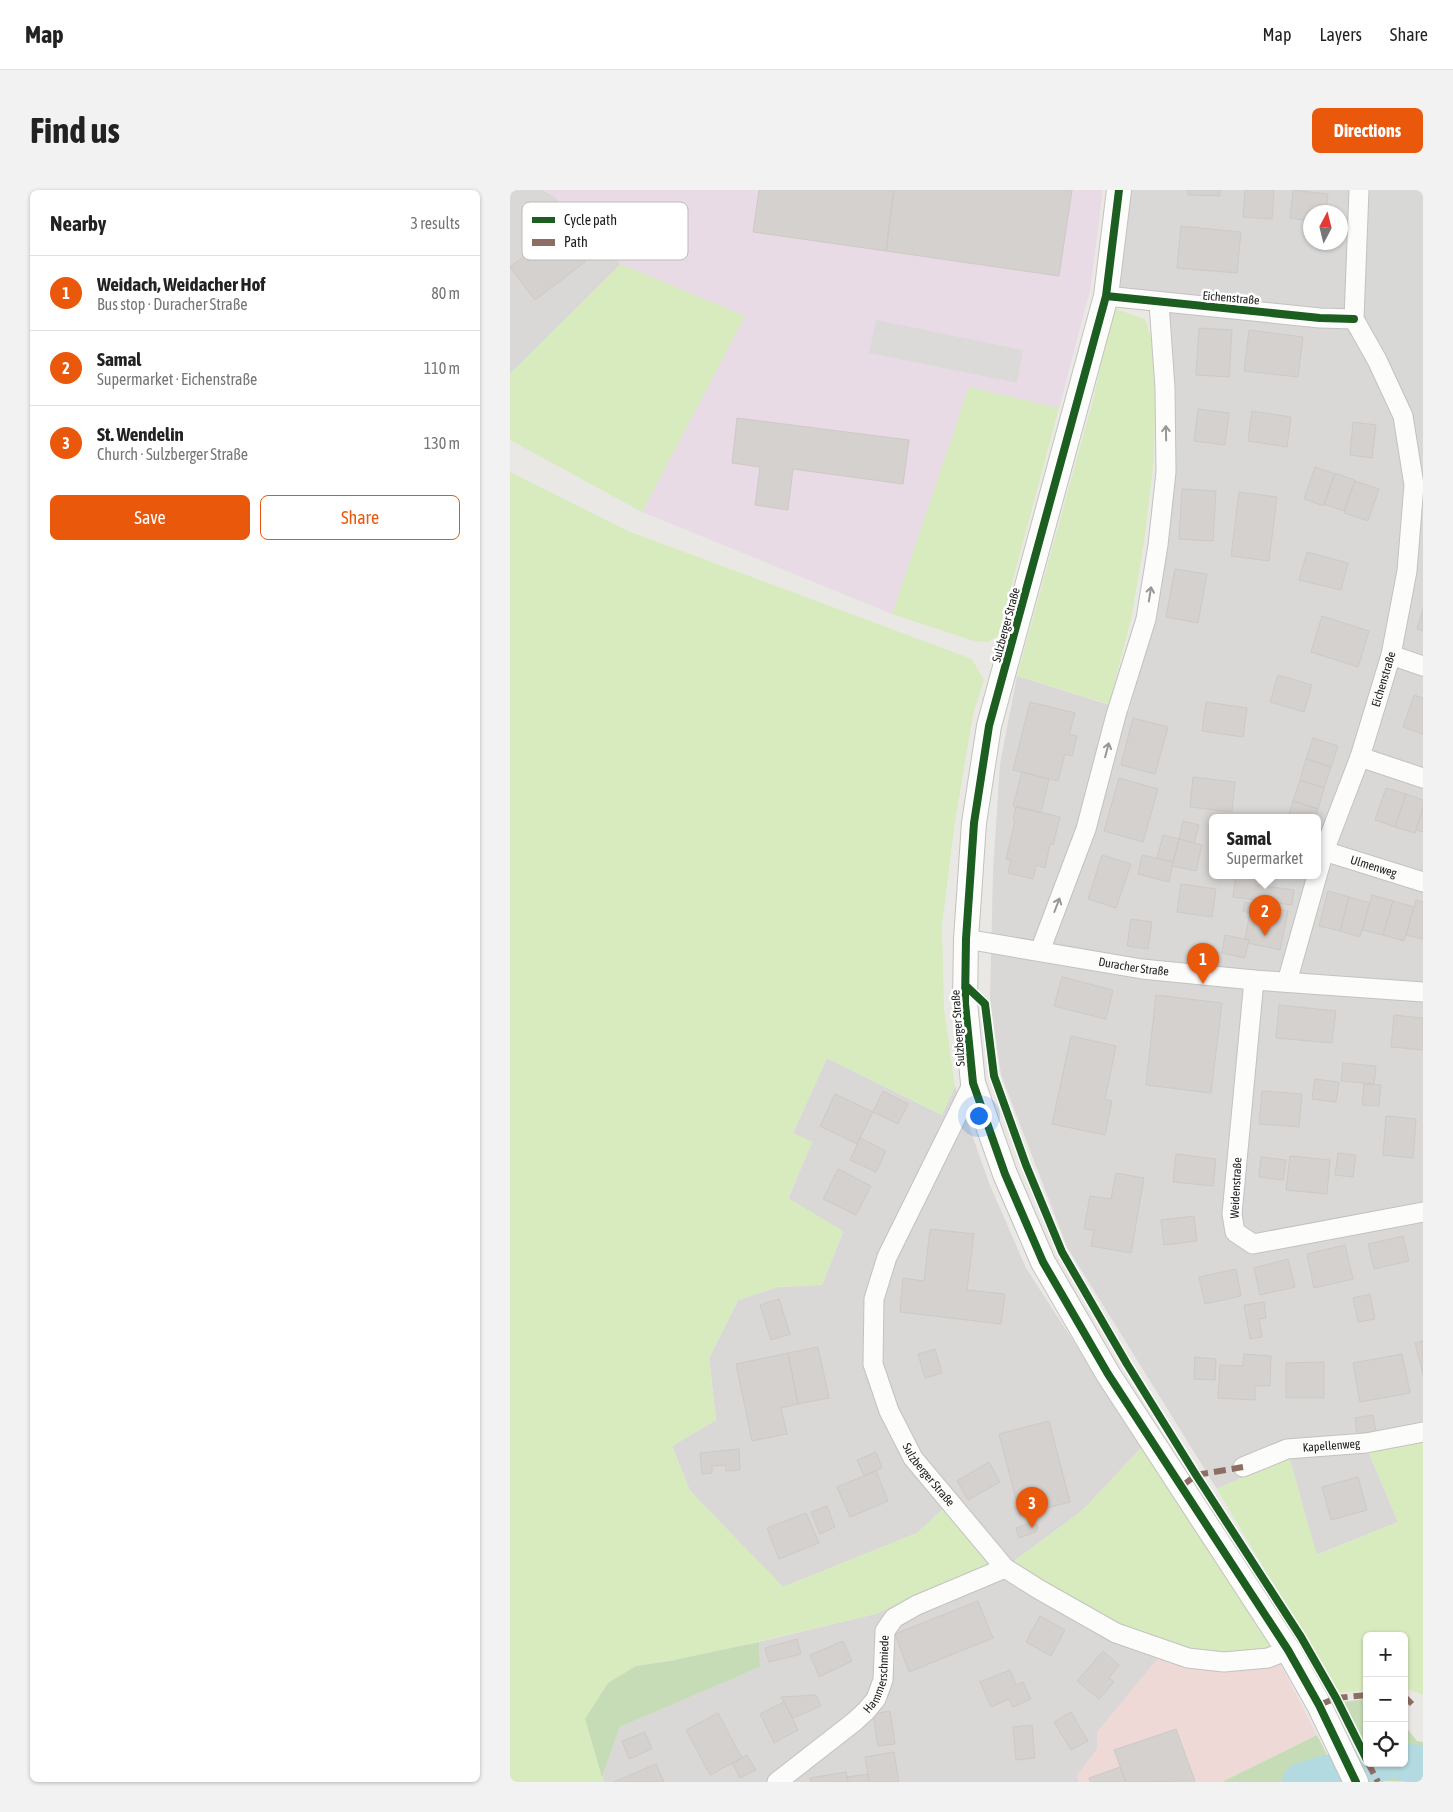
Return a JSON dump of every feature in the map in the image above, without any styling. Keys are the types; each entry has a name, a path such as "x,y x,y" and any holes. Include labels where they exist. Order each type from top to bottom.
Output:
{"street":[{"name":"Sulzberger Straße","path":"1119,190 1106,296 990,726 974,823 966,939 965,1003 973,1082 1005,1174 1043,1262 1108,1374 1288,1650 1332,1731 1356,1782"},
{"path":"1354,319 1359,190"},
{"name":"Eichenstraße","path":"1106,296 1158,303 1320,318 1354,319 1377,360 1402,416 1419,486 1415,574 1360,757 1321,862"},
{"path":"1040,950 1086,829 1116,716 1146,619 1158,545 1166,472 1165,388 1158,303"},
{"path":"1391,655 1423,666"},
{"path":"1360,757 1423,778"},
{"name":"Ulmenweg","path":"1324,851 1423,882"},
{"name":"Eichenstraße","path":"1287,982 1316,879"},
{"name":"Duracher Straße","path":"966,939 1040,950 1142,969 1254,980 1423,992"},
{"name":"Weidenstraße","path":"1254,980 1232,1214 1235,1232 1253,1244 1423,1212"},
{"name":"Sulzberger Straße","path":"973,1082 887,1257 874,1299 873,1364 889,1411 913,1458 1006,1568 1040,1590 1116,1633 1188,1658 1224,1662 1268,1658 1288,1650"},
{"name":"Kapellenweg","path":"1243,1467 1287,1449 1366,1443 1423,1432"},
{"name":"Hammerschmiede","path":"777,1782 854,1722 876,1699 883,1680 886,1631 894,1618 917,1605 1006,1568"}],"shaded area":[{"path":"510,190 542,190 554,196 560,202 522,202 522,260 617,260 621,264 510,374"},
{"path":"542,190 1103,190 1090,291 1059,408 969,387 892,614 642,512 745,316 621,264 617,260 688,260 688,202 560,202 554,196"},
{"path":"1129,190 1354,190 1348,314 1117,289"},
{"path":"1365,190 1423,190 1423,482 1419,480 1360,315"},
{"path":"1165,307 1350,325 1397,419 1419,492 1423,493 1423,1429 1366,1446 1398,1522 1316,1555 1289,1456 1217,1489 1067,1247 1001,1075 990,1000 993,871 1000,764 1017,676 1129,711 1153,623 1175,477 1175,390"},
{"path":"876,320 1023,350 1017,383 869,353"},
{"path":"827,1058 942,1115 955,1086 989,1183 1026,1268 1142,1447 1083,1510 1009,1565 946,1506 917,1533 783,1587 690,1491 672,1446 716,1420 709,1358 738,1300 778,1287 822,1285 843,1232 788,1199 812,1142 793,1133"},
{"path":"994,1564 1159,1657 1098,1732 1097,1749 1077,1776 1079,1782 604,1782 602,1777 620,1727 760,1667 759,1642 875,1614"},
{"path":"1159,1657 1279,1661 1317,1735 1222,1782 1079,1782 1077,1776 1097,1749 1097,1732"}],"green space":[{"path":"621,264 745,316 642,512 510,440 510,374"},
{"path":"1113,308 1145,319 1151,337 1156,387 1153,469 1144,543 1131,620 1109,704 1017,676 1094,396"},
{"path":"969,387 1059,408 998,636 988,642 974,641 892,614"},
{"path":"510,472 628,531 972,659 984,680 973,715 955,822 942,926 944,1009 955,1086 942,1115 827,1058 793,1133 812,1142 788,1198 843,1231 822,1285 778,1287 738,1300 709,1358 716,1420 672,1446 690,1491 783,1587 917,1533 946,1506 994,1564 875,1614 710,1653 636,1666 585,1719 604,1782 510,1782"},
{"path":"1423,1435 1423,1695 1408,1689 1408,1632 1363,1632 1363,1690 1338,1693 1217,1489 1289,1456 1317,1555 1398,1522 1366,1445"},
{"path":"1142,1447 1272,1649 1247,1655 1191,1651 1117,1628 1009,1565 1083,1510"},
{"path":"759,1642 760,1667 620,1727 602,1777 585,1719 608,1683 636,1666 670,1661"},
{"path":"1363,1699 1363,1741 1342,1702"},
{"path":"1408,1730 1417,1741 1423,1742 1423,1782 1383,1781 1376,1767 1408,1767"},
{"path":"1317,1735 1341,1782 1222,1782"}],"building":[{"path":"759,190 894,190 886,251 753,232"},
{"path":"894,190 1072,190 1059,276 886,251"},
{"path":"1188,190 1220,190 1220,196 1188,195"},
{"path":"1245,190 1274,190 1272,219 1243,217"},
{"path":"1293,190 1328,194 1327,205 1303,205 1303,220 1290,218"},
{"path":"1181,226 1241,232 1237,273 1177,268"},
{"path":"522,258 522,260 584,260 585,262 535,300 510,267"},
{"path":"1199,328 1232,330 1229,377 1196,375"},
{"path":"1249,330 1303,337 1298,377 1244,371"},
{"path":"1198,409 1229,413 1225,445 1194,441"},
{"path":"1252,411 1291,417 1287,447 1248,441"},
{"path":"737,418 909,440 903,484 793,469 788,510 755,505 760,467 732,463"},
{"path":"1353,422 1376,425 1372,458 1350,455"},
{"path":"1315,467 1335,474 1324,506 1304,499"},
{"path":"1335,473 1355,480 1344,511 1324,504"},
{"path":"1355,481 1379,489 1368,521 1344,513"},
{"path":"1182,489 1216,491 1213,541 1179,539"},
{"path":"1239,492 1277,497 1269,561 1231,556"},
{"path":"1307,552 1348,563 1341,590 1299,580"},
{"path":"1175,569 1207,574 1198,623 1166,617"},
{"path":"1423,609 1423,631 1417,629"},
{"path":"1322,616 1369,631 1358,667 1311,652"},
{"path":"1278,675 1312,685 1304,712 1270,702"},
{"path":"1414,695 1423,698 1423,734 1403,727"},
{"path":"1030,702 1075,713 1069,734 1077,736 1072,756 1065,754 1058,781 1013,770"},
{"path":"1206,702 1247,708 1243,737 1202,731"},
{"path":"1133,718 1168,727 1155,774 1121,765"},
{"path":"1313,738 1338,746 1331,767 1306,759"},
{"path":"1306,759 1331,767 1324,788 1300,780"},
{"path":"1022,772 1049,779 1041,813 1013,806"},
{"path":"1193,777 1235,782 1232,812 1190,807"},
{"path":"1119,778 1158,789 1143,842 1104,831"},
{"path":"1300,780 1324,788 1318,809 1293,801"},
{"path":"1386,788 1406,794 1395,827 1375,820"},
{"path":"1406,794 1423,800 1423,808 1415,833 1395,827"},
{"path":"1293,801 1318,809 1316,814 1289,814"},
{"path":"1016,806 1060,817 1053,845 1050,844 1045,868 1036,865 1033,879 1008,873 1011,860 1006,859 1015,821 1013,820"},
{"path":"1423,808 1423,832 1416,830"},
{"path":"1183,821 1199,825 1194,843 1179,839"},
{"path":"1163,835 1179,839 1173,862 1157,858"},
{"path":"1179,839 1202,845 1196,871 1172,866"},
{"path":"1102,855 1131,864 1116,908 1088,899"},
{"path":"1142,855 1173,862 1169,882 1138,874"},
{"path":"1235,879 1257,879 1256,885 1294,890 1292,905 1233,897"},
{"path":"1181,884 1216,889 1212,917 1177,912"},
{"path":"1328,891 1349,897 1340,931 1319,926"},
{"path":"1372,895 1393,901 1383,935 1362,930"},
{"path":"1349,897 1370,903 1360,937 1340,931"},
{"path":"1416,900 1423,902 1423,939 1406,935"},
{"path":"1393,901 1414,907 1404,941 1383,935"},
{"path":"1245,902 1288,911 1280,950 1248,943 1249,940 1245,939 1250,913 1243,911"},
{"path":"1131,919 1152,922 1148,949 1127,946"},
{"path":"1225,935 1249,940 1245,958 1222,953"},
{"path":"1062,977 1113,990 1106,1019 1054,1006"},
{"path":"1156,995 1222,1003 1211,1093 1146,1085"},
{"path":"1279,1005 1336,1011 1332,1043 1276,1038"},
{"path":"1394,1015 1423,1018 1423,1050 1391,1047"},
{"path":"1071,1036 1116,1046 1105,1099 1112,1101 1105,1135 1052,1124"},
{"path":"1343,1063 1376,1066 1374,1084 1341,1081"},
{"path":"1315,1079 1339,1082 1336,1102 1312,1099"},
{"path":"1364,1084 1381,1085 1379,1106 1362,1105"},
{"path":"883,1091 908,1104 898,1124 873,1112"},
{"path":"1262,1091 1302,1094 1299,1127 1259,1124"},
{"path":"835,1094 873,1112 857,1144 820,1126"},
{"path":"1386,1116 1416,1119 1413,1158 1383,1155"},
{"path":"860,1138 886,1151 876,1172 850,1160"},
{"path":"1338,1153 1356,1155 1353,1177 1335,1175"},
{"path":"1176,1154 1216,1159 1213,1186 1173,1182"},
{"path":"1290,1156 1330,1160 1327,1194 1286,1190"},
{"path":"1261,1157 1286,1160 1283,1180 1259,1177"},
{"path":"838,1169 871,1186 856,1215 823,1199"},
{"path":"1116,1173 1144,1178 1131,1253 1091,1246 1094,1230 1084,1229 1090,1196 1111,1199"},
{"path":"1194,1216 1197,1241 1164,1245 1161,1220"},
{"path":"930,1229 974,1234 967,1290 1005,1294 1001,1324 900,1312 903,1278 924,1281"},
{"path":"1403,1236 1409,1261 1374,1269 1368,1244"},
{"path":"1345,1245 1353,1279 1314,1288 1307,1254"},
{"path":"1288,1259 1295,1287 1260,1295 1254,1268"},
{"path":"1236,1269 1241,1296 1205,1304 1199,1277"},
{"path":"1370,1294 1375,1319 1358,1322 1353,1298"},
{"path":"779,1299 790,1334 771,1340 760,1305"},
{"path":"1264,1302 1266,1318 1259,1319 1262,1337 1250,1339 1244,1305"},
{"path":"1423,1341 1423,1374 1415,1343"},
{"path":"818,1347 829,1398 798,1404 788,1353"},
{"path":"935,1349 942,1373 925,1378 918,1354"},
{"path":"788,1353 798,1404 781,1408 787,1434 752,1441 736,1364"},
{"path":"1244,1354 1271,1356 1270,1386 1255,1386 1255,1400 1218,1398 1220,1365 1243,1366"},
{"path":"1402,1354 1410,1393 1360,1402 1353,1363"},
{"path":"1195,1357 1216,1359 1215,1380 1194,1379"},
{"path":"1324,1362 1324,1398 1286,1398 1286,1363"},
{"path":"1373,1415 1376,1431 1357,1434 1355,1418"},
{"path":"1049,1421 1070,1502 1020,1515 999,1434"},
{"path":"739,1449 740,1470 726,1471 726,1465 712,1466 712,1473 702,1474 700,1453"},
{"path":"876,1452 882,1468 864,1476 857,1460"},
{"path":"989,1462 1000,1482 968,1500 957,1481"},
{"path":"876,1471 888,1501 850,1517 837,1487"},
{"path":"1358,1477 1367,1510 1331,1520 1322,1487"},
{"path":"827,1506 835,1527 820,1534 811,1512"},
{"path":"806,1513 819,1543 779,1559 767,1528"},
{"path":"1032,1522 1038,1528 1036,1532 1019,1538 1016,1528"},
{"path":"978,1601 993,1638 909,1672 895,1634"},
{"path":"1040,1616 1065,1630 1051,1656 1026,1642"},
{"path":"797,1639 801,1654 769,1662 765,1648"},
{"path":"843,1641 852,1661 819,1677 810,1655"},
{"path":"1103,1651 1119,1665 1109,1678 1114,1682 1099,1699 1077,1681"},
{"path":"1010,1670 1016,1685 1023,1682 1031,1699 1013,1707 1009,1699 991,1707 980,1682"},
{"path":"816,1695 821,1706 793,1718 781,1697"},
{"path":"784,1702 798,1730 774,1743 760,1714"},
{"path":"890,1711 895,1744 878,1746 873,1714"},
{"path":"1071,1712 1088,1741 1071,1750 1054,1722"},
{"path":"718,1713 742,1758 710,1775 686,1730"},
{"path":"1032,1725 1035,1758 1016,1760 1013,1727"},
{"path":"1176,1729 1195,1781 1126,1782 1114,1750"},
{"path":"645,1732 652,1749 629,1759 622,1741"},
{"path":"894,1752 899,1782 869,1782 865,1757"},
{"path":"747,1755 756,1770 740,1778 732,1763"},
{"path":"656,1764 664,1782 614,1782"},
{"path":"1120,1767 1126,1782 1090,1782 1089,1778"},
{"path":"846,1772 848,1782 811,1782 810,1778"},
{"path":"868,1774 869,1782 848,1782 847,1777"}],"waterway":[{"path":"1408,1763 1423,1765"},
{"path":"1301,1782 1363,1767"}],"marked path":[{"path":"1182,1486 1196,1475 1243,1467"},
{"path":"1319,1705 1336,1698 1363,1695"},
{"path":"1408,1700 1412,1704"},
{"path":"1370,1767 1378,1782"}],"cycle path":[{"path":"1119,190 1106,296 989,726 974,823 966,939 965,1003 973,1083 1005,1174 1043,1262 1108,1374 1288,1650 1319,1705 1356,1782"},
{"path":"1106,296 1320,318 1354,319"},
{"path":"966,986 985,1004 994,1076 1026,1165 1062,1252 1127,1364 1301,1637 1336,1698 1363,1752"}],"place":[{"name":"Samal","path":"1265,936"},
{"name":"Weidach, Weidacher Hof","path":"1203,984"},
{"name":"St. Wendelin","path":"1032,1528"}]}
